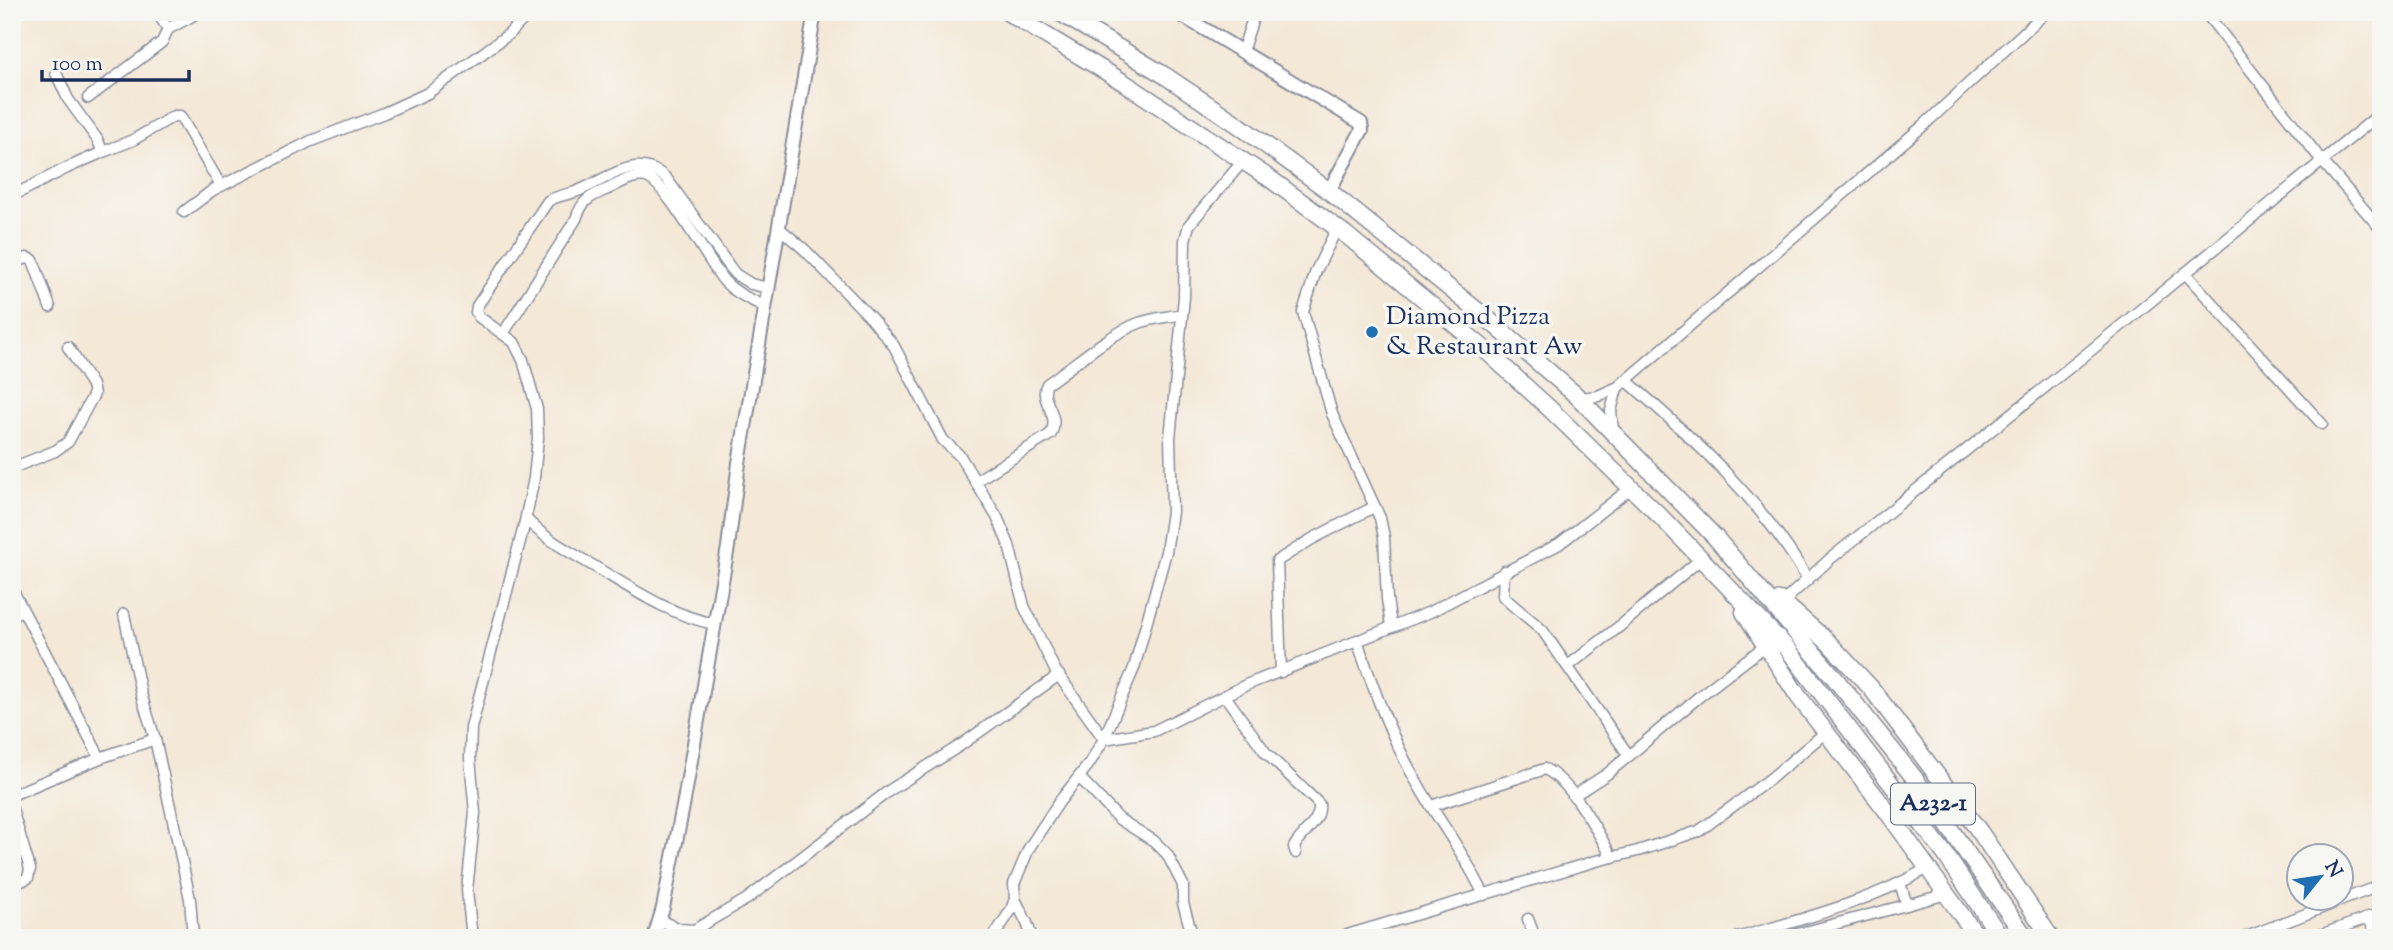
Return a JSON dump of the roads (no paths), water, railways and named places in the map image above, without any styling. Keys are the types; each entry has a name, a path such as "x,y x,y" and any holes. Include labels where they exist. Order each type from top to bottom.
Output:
{"highway":[{"name":"A232-1","path":"1007,12 1123,82 1242,160 1337,228 1482,347 1631,488 1787,648 1945,854 2001,938"},
{"name":"A232-1","path":"1059,12 1164,75 1329,191 1490,321 1579,398 1746,571 1833,676 1916,780 2026,938"},
{"path":"1746,571 1836,649 1871,688 1980,832 2051,938"},
{"path":"1728,586 1798,696 1978,938"}],"street":[{"path":"157,12 167,29"},
{"path":"88,98 162,42 167,29 198,12"},
{"path":"184,212 221,186 312,141 428,93 509,34 530,12"},
{"path":"654,938 684,801 715,624 815,12"},
{"path":"1176,12 1361,123 1362,130 1329,191"},
{"path":"1242,52 1255,12"},
{"path":"1579,398 1598,396 1622,384 1924,125 2046,12"},
{"path":"2205,12 2322,161 2381,229"},
{"path":"56,73 68,99 97,139 103,152"},
{"path":"1783,602 1897,505 2381,113"},
{"path":"12,196 139,136 174,116 180,116 221,186"},
{"path":"1032,938 1015,899 1014,884 1029,848 1104,739 1134,668 1167,552 1172,512 1170,438 1182,314 1185,240 1189,225 1242,160"},
{"path":"472,938 467,890 475,813 470,758 471,728 522,537 534,478 538,438 537,409 523,360 514,342 476,312 477,306 548,201 628,168 640,166 657,170 666,178 735,274 751,284 768,288"},
{"path":"503,334 576,219 582,203 631,178 646,177 653,181 666,195 724,280 738,294 765,307"},
{"path":"778,227 805,250 871,318 894,346 943,440 960,456 997,517 1009,545 1024,606 1059,675 1104,739"},
{"path":"1337,228 1316,271 1303,312 1332,414 1380,518 1391,626"},
{"path":"12,263 27,258 33,260 50,307"},
{"path":"2185,273 2322,424"},
{"path":"975,481 1051,434 1055,421 1044,395 1047,384 1136,324 1149,319 1182,314"},
{"path":"12,468 55,451 68,442 94,394 92,385 68,347"},
{"path":"1613,432 1611,411 1622,384"},
{"path":"1622,384 1734,480 1772,525 1808,580"},
{"path":"1104,739 1154,731 1225,695 1430,612 1559,544 1631,488"},
{"path":"1281,672 1277,561 1312,539 1374,507"},
{"path":"526,519 540,534 677,613 715,624"},
{"path":"522,537 540,534"},
{"path":"1568,666 1701,559"},
{"path":"1504,571 1503,596 1543,631 1629,756"},
{"path":"12,589 17,613 100,758"},
{"path":"124,614 190,899 193,938"},
{"path":"1357,640 1393,735 1431,806 1472,869 1484,895"},
{"path":"1573,796 1607,774 1701,695 1765,646"},
{"path":"659,920 680,929 694,930 747,899 890,790 961,745 1059,675"},
{"path":"1225,695 1266,753 1319,804 1317,820 1296,842 1296,853"},
{"path":"1337,938 1699,831 1770,779 1826,732"},
{"path":"13,794 100,758 155,739"},
{"path":"1431,806 1545,769 1555,773 1573,796 1612,857"},
{"path":"1079,777 1119,819 1154,841 1167,854 1183,885 1183,903 1193,938"},
{"path":"12,809 30,869 29,878 12,885"},
{"path":"1737,938 1816,915 1900,883 1928,868"},
{"path":"1900,883 1907,905"},
{"path":"2244,938 2381,885"},
{"path":"1783,938 1947,894"},
{"path":"1869,895 1875,914"},
{"path":"993,938 1015,899"},
{"path":"2312,938 2381,913"},
{"path":"2368,918 2378,938"},
{"path":"1528,919 1535,938"}],"place":[{"name":"Diamond Pizza & Restaurant Aw","path":"1372,332"}]}
